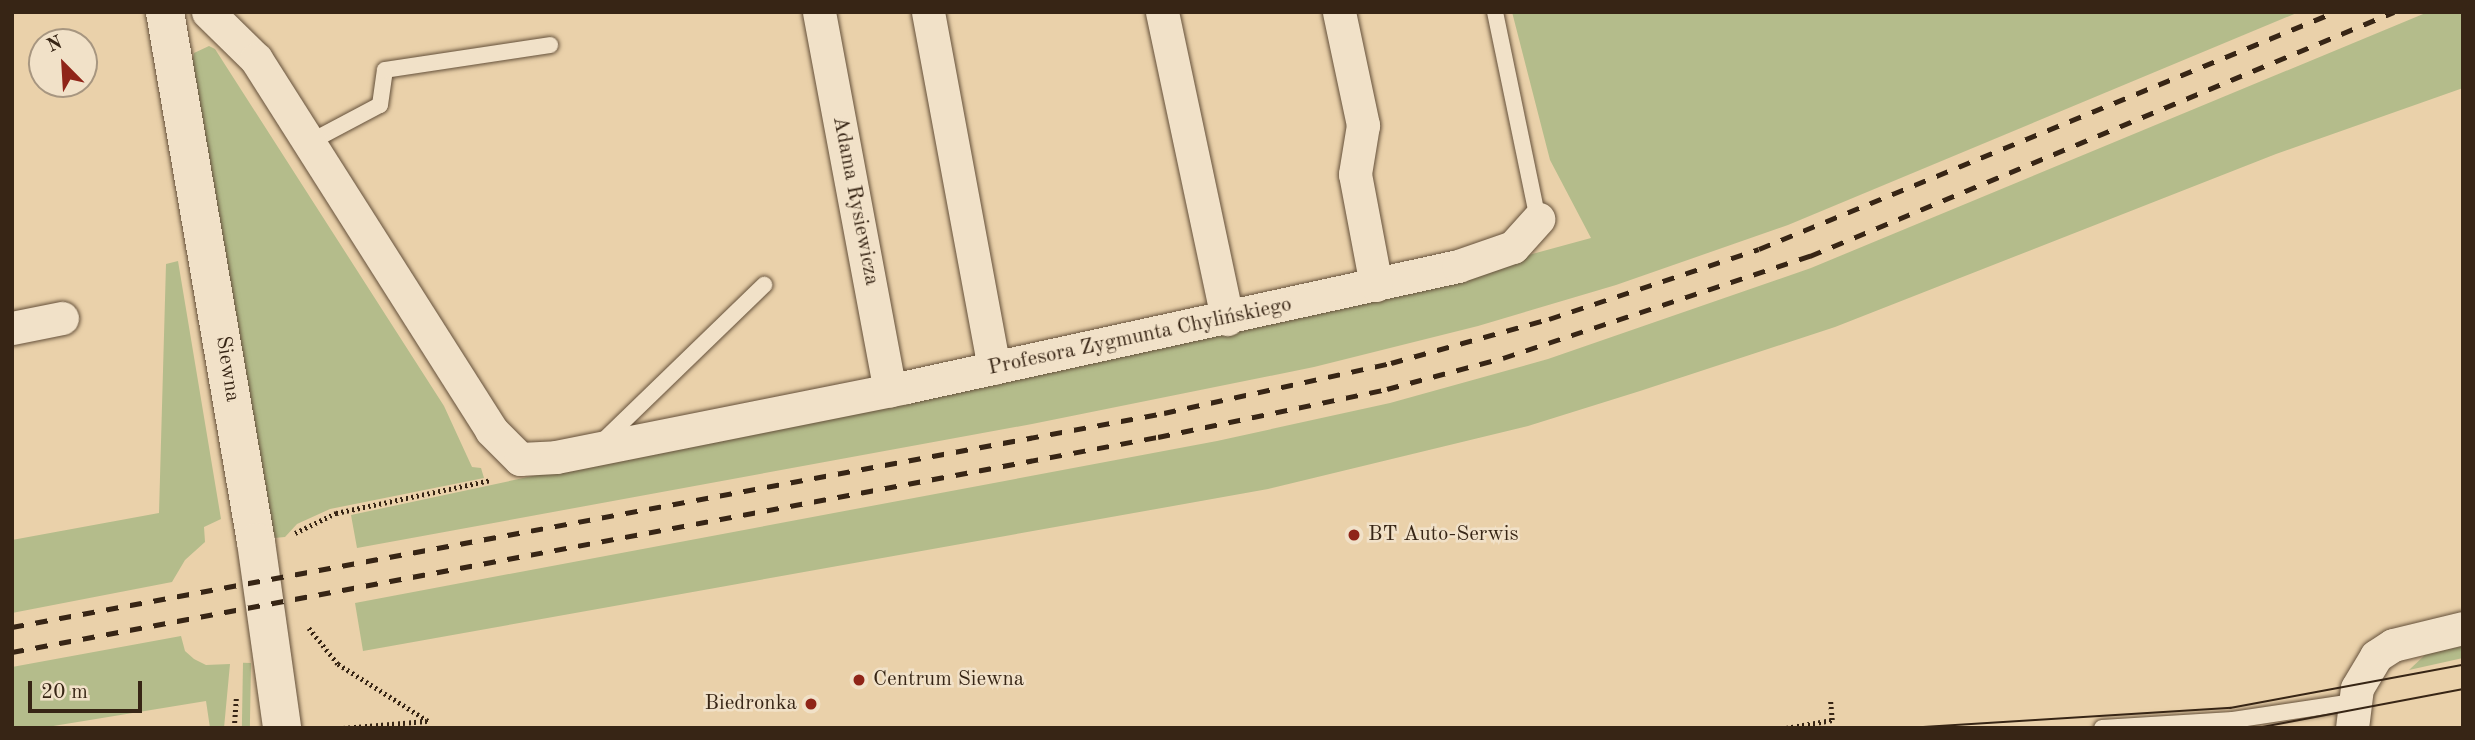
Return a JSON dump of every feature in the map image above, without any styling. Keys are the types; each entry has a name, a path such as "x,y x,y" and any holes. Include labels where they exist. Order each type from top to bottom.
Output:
{"street":[{"name":"Siewna","path":"165,12 249,501 282,728"},
{"path":"208,12 256,59 491,430 520,459"},
{"name":"Adama Rysiewicza","path":"819,12 890,390"},
{"path":"928,12 994,369"},
{"path":"1162,12 1227,319"},
{"path":"1339,12 1363,125 1355,174 1376,285"},
{"name":"Profesora Zygmunta Chylińskiego","path":"520,459 595,449 994,369 1376,285 1513,247 1538,219"},
{"path":"12,328 62,318"},
{"path":"2352,715 2362,672 2376,656 2393,645 2463,628"}],"lane":[{"name":"Profesora Zygmunta Chylińskiego","path":"1495,12 1538,219"},
{"path":"310,142 380,105 385,70 550,45"},
{"path":"595,449 764,285"},
{"path":"2102,728 2352,715"}],"path":[{"path":"287,541 314,520 491,480 520,459"},
{"path":"304,618 338,664 428,721 343,728"},
{"path":"1786,728 1832,720 1830,699"}],"green space":[{"path":"1512,12 2299,12 1788,225 1616,285 1478,326 1314,367 1032,424 357,548 351,515 1400,290 1591,238 1550,160"},
{"path":"2428,12 2463,12 2463,88 2276,154 1835,327 1528,426 1268,489 363,651 355,603 1217,441 1390,403 1548,359 1811,268"},
{"path":"209,46 215,49 444,406 472,467 481,468 484,478 330,509 297,524 285,537 274,538 192,62 194,53"},
{"path":"178,261 221,519 204,527 205,542 185,560 172,582 12,613 12,540 159,513 166,264"},
{"path":"181,636 185,651 194,659 206,665 230,664 224,728 210,728 206,701 41,728 12,728 12,667"},
{"path":"2463,646 2463,658 2409,670 2426,654"},
{"path":"243,663 251,663 250,728 242,728"}],"tram line":[{"path":"1908,728 2230,708 2463,665"},
{"path":"2257,728 2463,689"}],"railway":[{"path":"12,627 1164,413 1391,363 1549,319 1759,249 2335,12"},
{"path":"12,652 1158,437 1387,389 1503,358 1810,256 2394,12"}],"place":[{"name":"BT Auto-Serwis","path":"1354,535"},
{"name":"Centrum Siewna","path":"859,680"},
{"name":"Biedronka","path":"811,704"}]}
